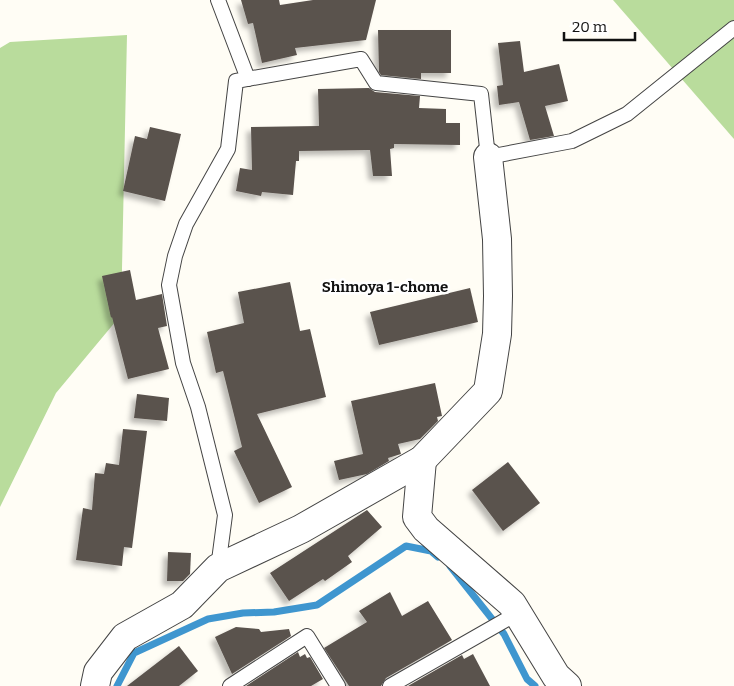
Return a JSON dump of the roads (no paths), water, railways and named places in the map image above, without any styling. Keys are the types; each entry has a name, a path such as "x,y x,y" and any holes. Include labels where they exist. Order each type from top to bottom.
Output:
{"street":[{"path":"95,686 98,672 125,637 182,605 218,568 301,529 422,460 488,391 497,334 498,296 497,239 488,157"},
{"path":"422,460 417,518 426,529 512,604 556,676 567,686"}],"lane":[{"path":"218,0 248,79"},
{"path":"218,568 225,514 198,407 183,363 169,285 174,256 186,224 228,149 236,82 361,59 376,83 481,94 488,157 572,141 627,114 734,28"},
{"path":"390,686 518,613"},
{"path":"230,686 307,636 338,686"}],"waterway":[{"path":"117,686 134,653 208,619 317,605 406,546 431,551 438,557"},
{"path":"450,566 504,634 527,679 535,686"}],"district":[{"name":"Shimoya 1-chome","path":"385,287"}]}
